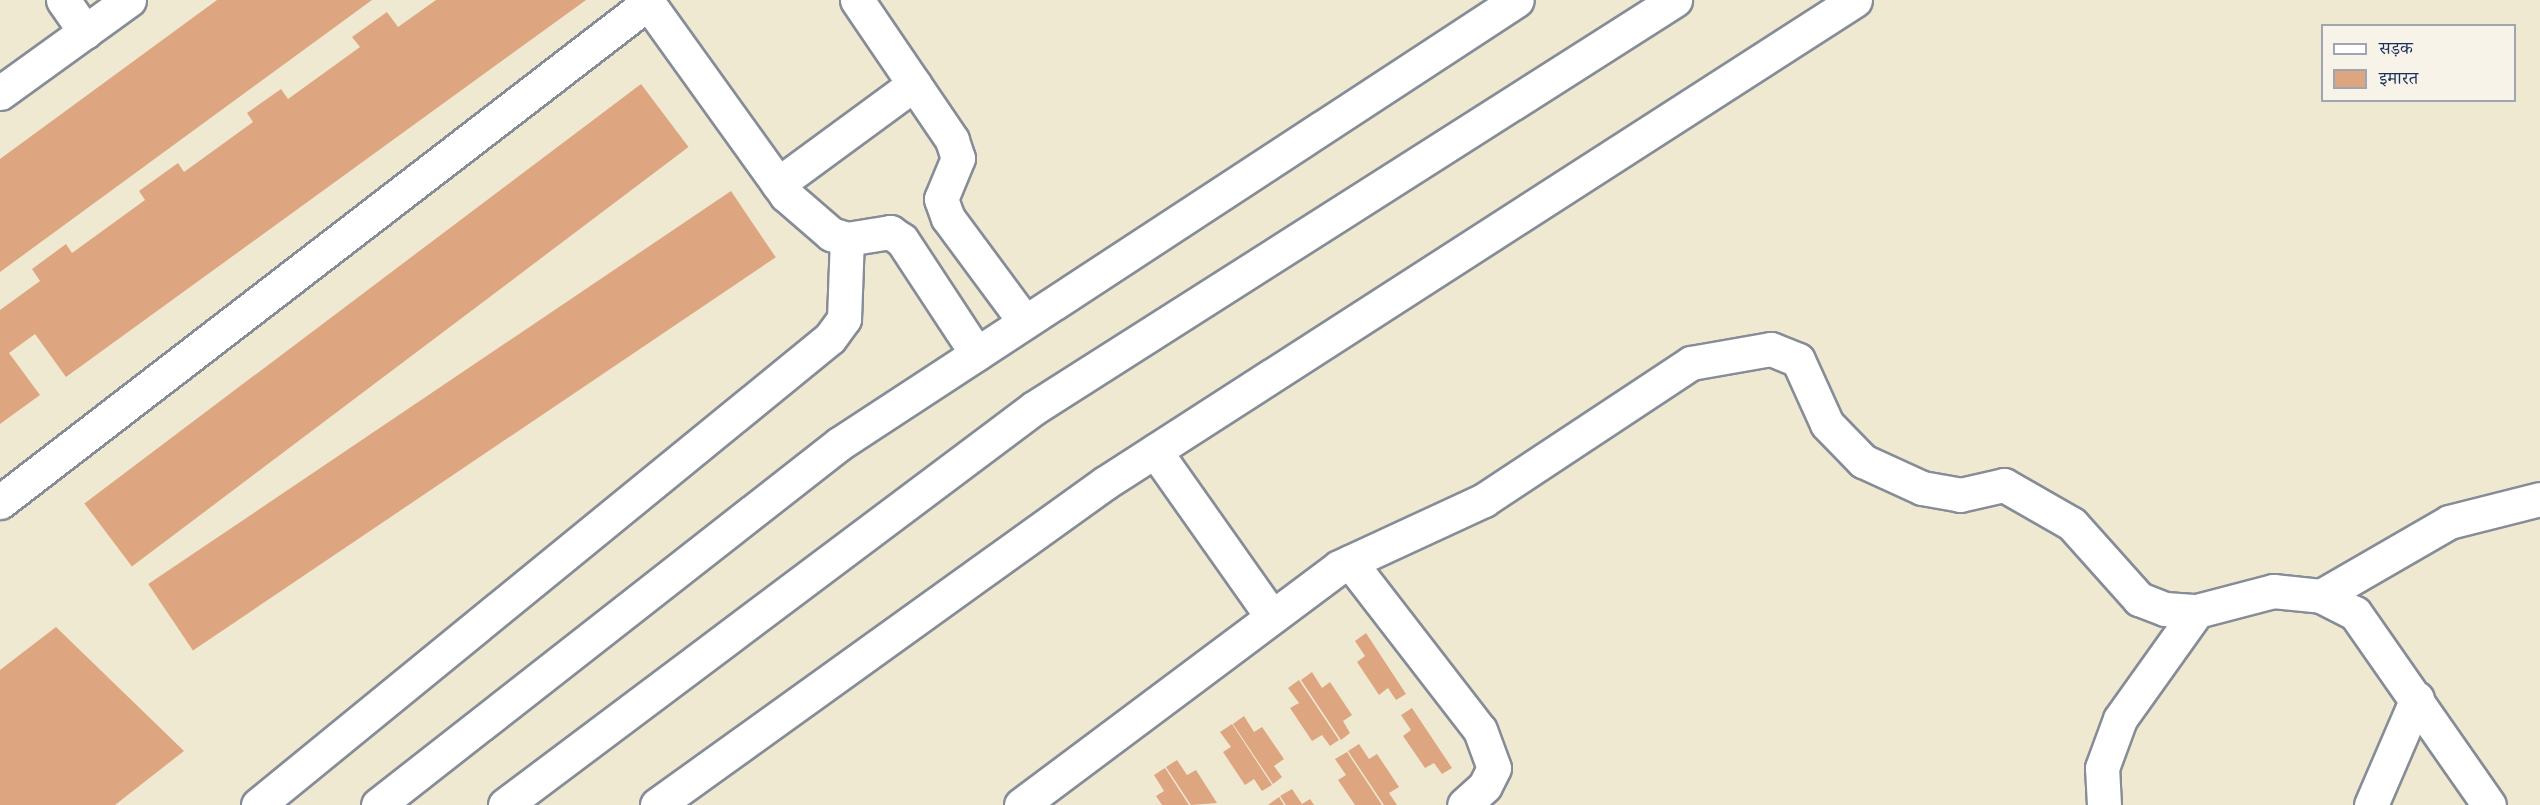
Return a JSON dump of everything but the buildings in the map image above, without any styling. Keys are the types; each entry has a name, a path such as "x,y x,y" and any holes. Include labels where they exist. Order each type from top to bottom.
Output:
{"street":[{"path":"63,0 85,32"},
{"path":"0,93 129,0"},
{"path":"857,0 914,84 958,158 941,198 948,218 1025,322"},
{"path":"378,805 839,444 1517,0"},
{"path":"505,805 1034,408 1675,0"},
{"path":"657,805 1155,451 1855,0"},
{"path":"0,502 647,2 778,184 813,224 847,239 890,232 902,240 976,354"},
{"path":"778,184 914,84"},
{"path":"258,805 830,338 844,319 847,239"},
{"path":"1022,805 1272,617 1350,562 1484,500 1691,363 1771,349 1798,360 1827,424 1863,461 1922,488 1960,495 2004,485 2072,525 2139,599 2165,609 2197,611 2273,591 2321,596 2355,613 2417,698 2489,805"},
{"path":"1155,451 1272,617"},
{"path":"2321,596 2450,522 2540,499"},
{"path":"1350,562 1480,730 1494,768 1485,786 1464,805"},
{"path":"2104,805 2102,768 2120,719 2197,611"},
{"path":"2371,805 2417,698"}]}
